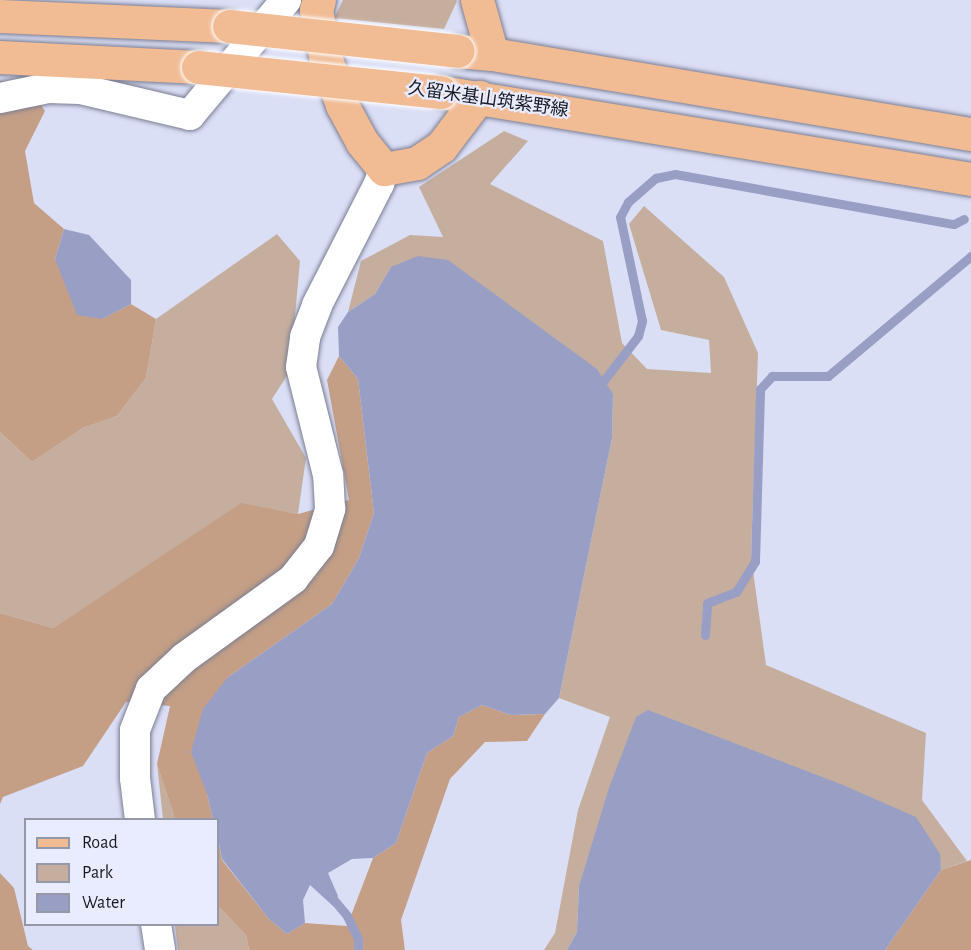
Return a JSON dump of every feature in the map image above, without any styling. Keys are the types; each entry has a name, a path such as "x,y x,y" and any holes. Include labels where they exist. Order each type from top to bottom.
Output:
{"main road":[{"path":"319,0 316,10 325,56 342,105 362,142 384,169 417,163 441,147 479,97"},
{"path":"477,0 492,54"},
{"path":"0,16 229,26 492,54 971,134"},
{"name":"久留米基山筑紫野線","path":"0,57 198,67 441,92 971,179"}],"street":[{"path":"0,98 48,88 80,89 190,115 286,0"},
{"path":"140,818 135,778 135,730 151,689 184,658 293,579 319,546 330,509 328,475 301,367 305,337 317,305 379,184 384,169"},
{"path":"156,926 160,950"}],"green space":[{"path":"343,0 457,1 444,29 334,18"},
{"path":"504,131 528,141 490,184 603,241 622,343 647,369 711,373 709,340 661,330 629,224 644,206 724,277 758,353 751,556 766,665 926,733 922,800 967,861 941,870 939,854 579,886 577,932 567,950 544,950 555,933 578,810 610,717 559,698 612,438 613,394 391,267 375,294 348,312 361,261 410,235 443,237 419,187"},
{"path":"277,234 300,261 290,371 272,399 306,458 298,514 241,504 53,628 0,613 0,432 32,462 83,428 117,416 146,378 156,319"},
{"path":"157,764 175,818 163,818"},
{"path":"219,907 246,935 249,950 178,950 175,926 219,926"}],"shaded area":[{"path":"0,81 25,82 45,111 25,151 34,203 64,229 55,259 102,319 131,304 156,319 146,378 117,416 83,428 32,462 0,432"},
{"path":"339,356 358,379 374,513 359,558 332,604 227,678 207,794 213,818 175,818 157,764 170,706 126,702 83,766 3,797 0,804 0,613 53,628 241,503 298,514 349,500 327,380"},
{"path":"482,705 511,715 545,714 527,741 485,742 450,779 401,920 405,950 249,950 246,935 219,907 219,844 222,860 268,918 287,934 305,923 347,926 373,858 396,843 427,753 453,736 459,717"},
{"path":"971,860 971,950 885,950 941,870"},
{"path":"0,873 14,888 28,946 33,950 0,950"}],"water":[{"path":"64,229 89,235 131,280 131,304 102,319 77,315 55,259"},
{"path":"418,256 448,260 597,369 613,394 612,438 559,698 545,714 511,715 482,705 459,717 453,736 427,753 396,843 373,858 352,859 328,873 338,896 333,906 310,885 303,900 305,923 287,934 268,918 222,859 219,844 219,818 213,818 207,794 191,752 203,709 227,678 332,604 359,558 374,513 358,379 339,356 338,327 348,312 375,294 391,267"},
{"path":"648,710 843,785 916,817 940,854 941,870 885,950 567,950 577,932 579,886 609,788 636,717"}],"waterway":[{"path":"595,387 601,384 638,336 642,321 620,217 628,202 656,178 675,174 954,224 964,219"},
{"path":"705,635 707,603 736,592 755,561 760,389 772,376 828,376 971,256"},
{"path":"328,893 347,916 358,939 358,950"}]}
